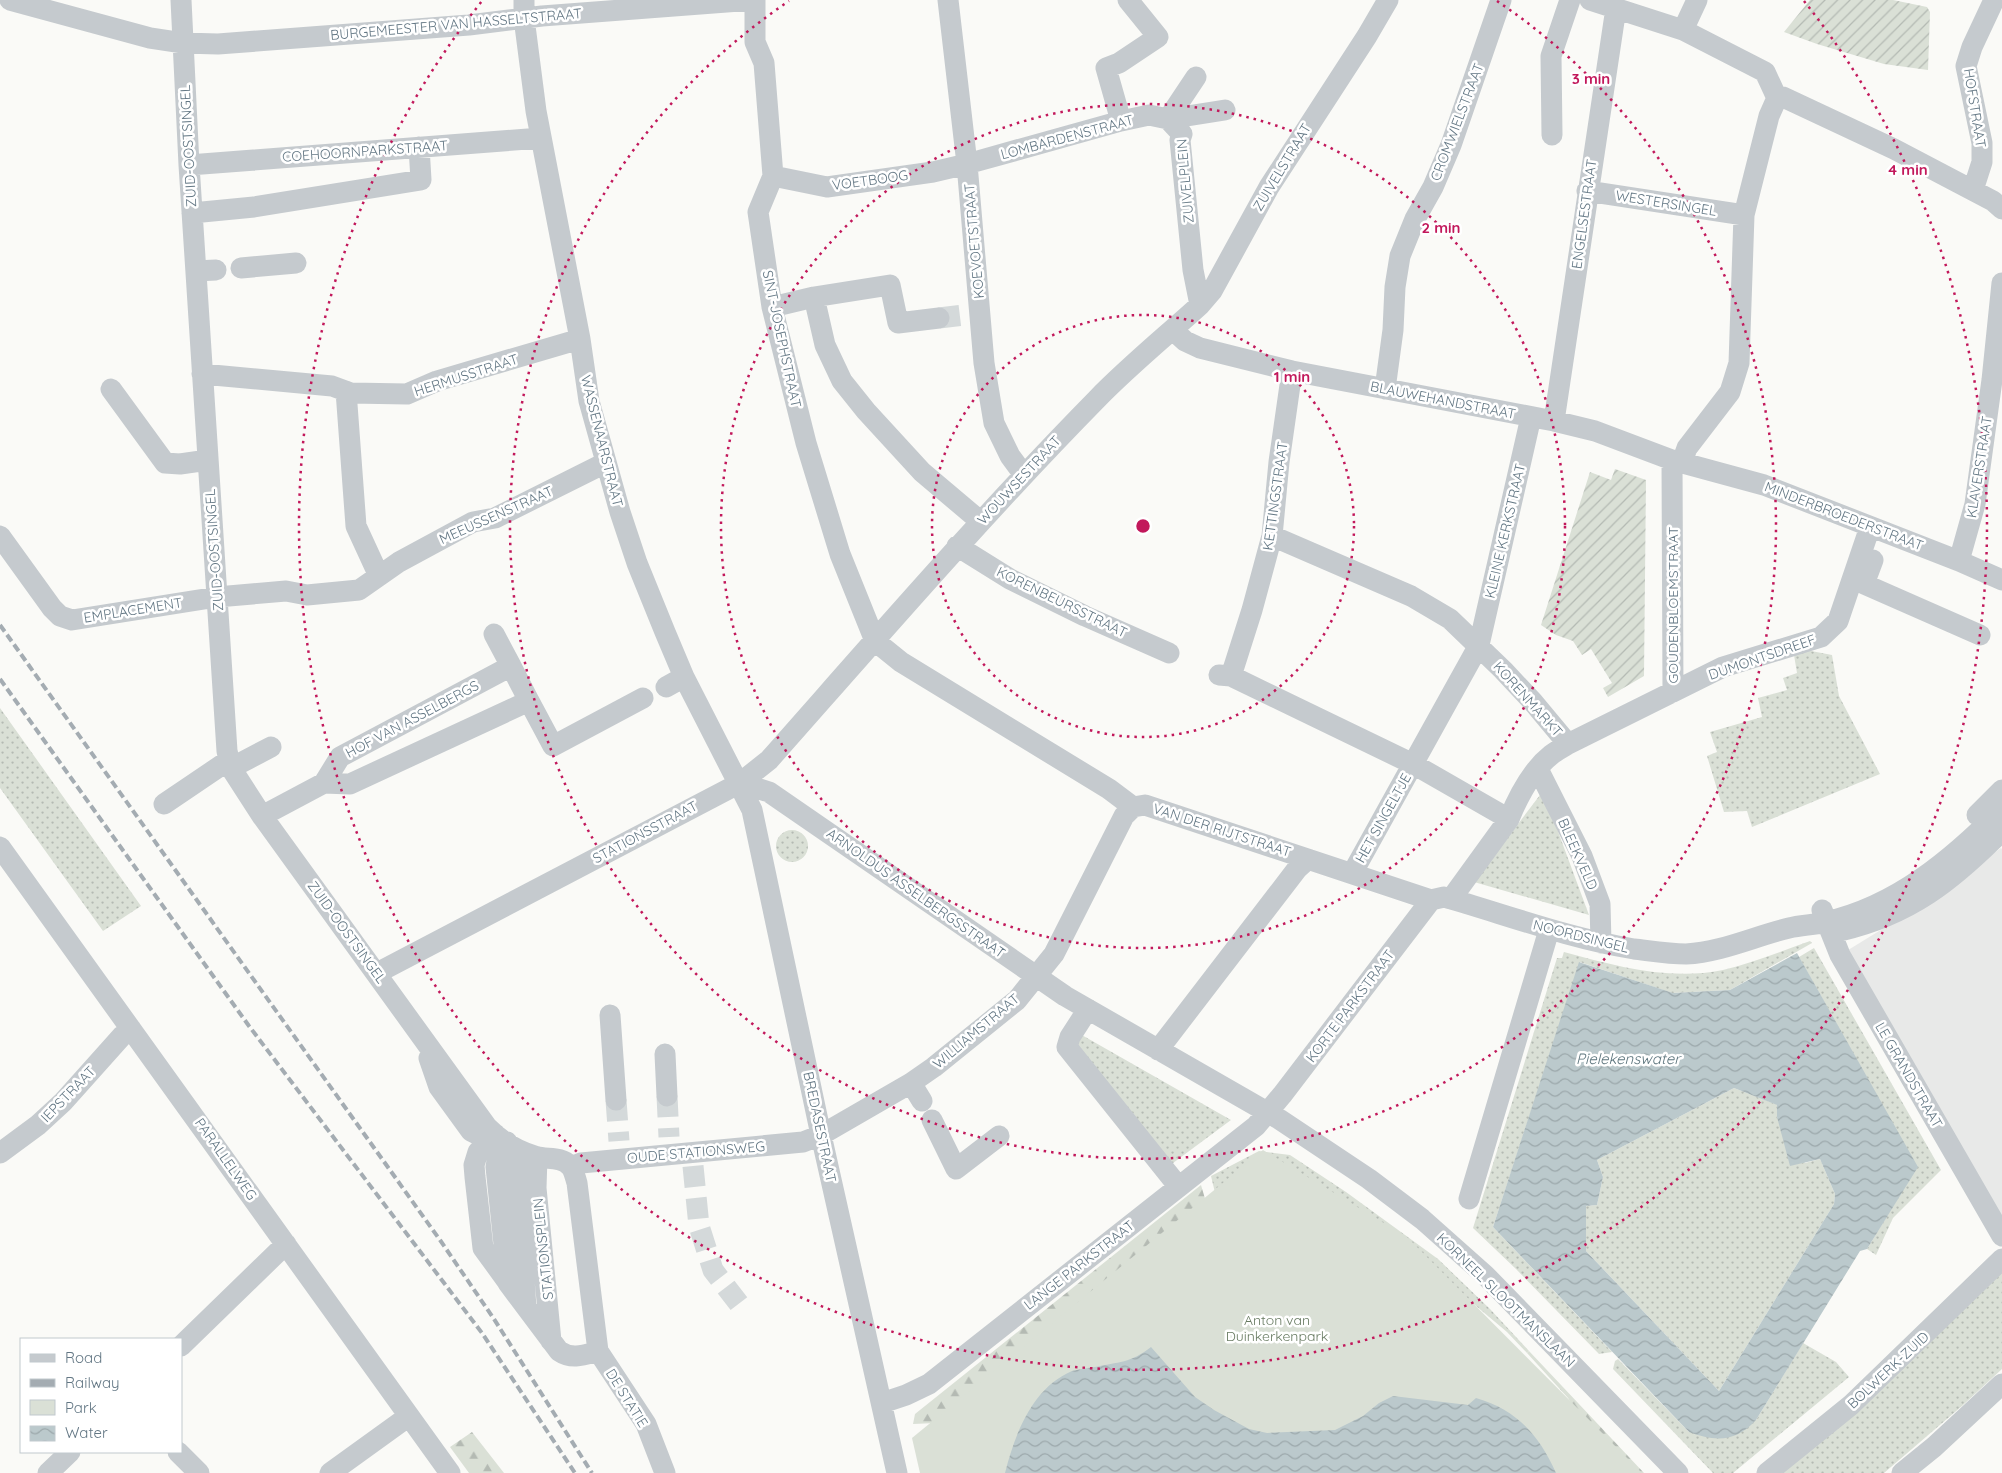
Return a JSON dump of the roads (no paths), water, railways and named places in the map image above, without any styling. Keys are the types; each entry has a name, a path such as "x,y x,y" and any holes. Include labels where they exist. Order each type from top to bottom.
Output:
{"street":[{"name":"ZUID-OOSTSINGEL","path":"181,0 192,212 206,270 202,374 230,764 262,816 424,1039 510,1142"},
{"name":"BURGEMEESTER VAN HASSELTSTRAAT","path":"21,2 150,38 183,43 228,43 469,25 524,9 754,0"},
{"name":"SINT-JOSEPHSTRAAT","path":"754,0 755,42 764,63 773,176 758,212 772,307 806,443 837,545 875,640"},
{"name":"KOEVOETSTRAAT","path":"948,0 967,164 976,313 994,423 1010,456 1024,475"},
{"path":"1119,0 1128,0 1158,37 1119,64 1106,68 1121,121"},
{"name":"ZUIVELSTRAAT","path":"1173,330 1212,291 1268,187 1367,36 1388,0"},
{"name":"CROMWIELSTRAAT","path":"1385,389 1400,256 1415,219 1433,187 1451,145 1502,0"},
{"path":"1552,135 1551,56 1570,0"},
{"path":"1590,0 1683,30 1765,72 1777,98"},
{"path":"1683,30 1697,0"},
{"name":"HOFSTRAAT","path":"1972,190 1982,162 1982,143 1966,66 1972,47 1996,3"},
{"name":"ENGELSESTRAAT","path":"1554,421 1587,191 1616,8"},
{"name":"WASSENAARSTRAAT","path":"524,9 541,138 568,244 589,401 605,462 637,563 684,677 740,783"},
{"path":"1168,119 1196,77"},
{"path":"1777,98 1783,97 1858,132 1993,201 2002,209"},
{"path":"1677,461 1730,392 1739,363 1744,215 1768,116 1777,98"},
{"path":"1168,119 1225,110"},
{"name":"LOMBARDENSTRAAT","path":"967,164 1121,121 1149,115 1168,119"},
{"name":"ZUIVELPLEIN","path":"1168,119 1182,134 1180,140 1192,261 1200,305"},
{"name":"COEHOORNPARKSTRAAT","path":"189,165 541,138"},
{"path":"192,212 254,207 421,180 420,147"},
{"name":"VOETBOOG","path":"773,176 827,186 933,172 967,164"},
{"name":"WESTERSINGEL","path":"1587,191 1744,215"},
{"path":"241,268 296,263"},
{"name":"KLAVERSTRAAT","path":"1959,561 1975,504 1992,380 2002,284"},
{"path":"772,307 814,297 890,285 898,323 939,318"},
{"path":"814,297 825,345 842,381 866,411 922,472 980,521"},
{"name":"BLAUWEHANDSTRAAT","path":"1173,330 1185,341 1200,348 1292,371 1554,421 1595,431 1677,461"},
{"name":"WOUWSESTRAAT","path":"875,640 957,546 1098,397 1173,330"},
{"name":"HERMUSSTRAAT","path":"202,374 332,386 351,393 407,394 436,381 580,339"},
{"name":"KETTINGSTRAAT","path":"1292,371 1272,536 1252,610 1225,675 1413,764"},
{"path":"111,389 165,463 180,464 208,460"},
{"path":"346,391 356,526 379,576"},
{"name":"KLEINE KERKSTRAAT","path":"1479,646 1531,417"},
{"name":"MINDERBROEDERSTRAAT","path":"1677,461 1764,485 1959,561 2002,580"},
{"name":"GOUDENBLOEMSTRAAT","path":"1568,744 1673,692 1677,461"},
{"name":"MEEUSSENSTRAAT","path":"217,597 286,591 307,595 358,590 399,562 473,522 496,518 605,462"},
{"path":"1877,529 1864,584 1980,635"},
{"name":"DUMONTSDREEF","path":"1673,692 1723,667 1821,637 1838,621 1877,529"},
{"name":"EMPLACEMENT","path":"0,536 52,608 60,616 72,620 217,597"},
{"name":"KORENMARKT","path":"1272,536 1411,596 1450,619 1533,702 1568,744 1551,754 1538,769 1515,804 1509,818"},
{"name":"KORENBEURSSTRAAT","path":"957,546 1010,578 1085,616 1169,653"},
{"path":"494,634 553,746 643,698"},
{"name":"STATIONSSTRAAT","path":"376,973 740,783 763,765 875,640"},
{"name":"VAN DER RIJTSTRAAT","path":"875,640 901,662 1109,789 1132,807 1145,805 1308,859 1441,899"},
{"path":"1441,899 1509,818 1413,764 1479,646"},
{"name":"HOF VAN ASSELBERGS","path":"262,816 324,782 340,757 511,666"},
{"path":"666,686 684,677"},
{"path":"324,782 350,784 529,701"},
{"path":"164,804 230,764 271,747"},
{"name":"HET SINGELTJE","path":"1353,872 1413,764"},
{"name":"BLEEKVELD","path":"1538,769 1582,856 1600,904 1601,944"},
{"name":"ARNOLDUS ASSELBERGSSTRAAT","path":"740,783 768,792 1036,977 1268,1113"},
{"name":"BREDASESTRAAT","path":"740,783 752,810 756,825 821,1135 897,1473"},
{"name":"NOORDSINGEL","path":"1826,922 1872,891 1930,856 1952,838 2002,790"},
{"name":"WILLIAMSTRAAT","path":"821,1135 911,1083 934,1067 1017,1000 1054,954 1124,816 1132,807"},
{"name":"NOORDSINGEL","path":"1826,922 1869,908 1905,891 1961,848 2002,809"},
{"name":"NOORDSINGEL","path":"1441,899 1601,944 1687,954 1724,948 1790,928 1826,922 1879,920 1905,909 1954,876 2002,832"},
{"name":"PARALLELWEG","path":"0,847 450,1473"},
{"path":"1158,1050 1169,1032 1297,869 1308,859"},
{"name":"KORTE PARKSTRAAT","path":"1268,1113 1441,899"},
{"name":"LE GRANDSTRAAT","path":"1826,922 1840,955 2002,1236"},
{"path":"1469,1199 1549,930"},
{"path":"1088,1009 1070,1037 1067,1047 1178,1186"},
{"path":"610,1016 616,1100"},
{"name":"IEPSTRAAT","path":"0,1153 38,1125 63,1102 131,1028"},
{"path":"665,1054 667,1096"},
{"path":"911,1083 922,1101"},
{"name":"LANGE PARKSTRAAT","path":"882,1403 906,1395 929,1384 1256,1126 1268,1113"},
{"name":"KORNEEL SLOOTMANSLAAN","path":"1268,1113 1369,1179 1422,1219 1462,1254 1512,1302 1678,1473"},
{"path":"932,1120 956,1169 999,1136"},
{"name":"OUDE STATIONSWEG","path":"571,1167 620,1150 670,1146 692,1159 803,1142 821,1135"},
{"path":"510,1142 564,1161 571,1167 577,1183 598,1352"},
{"name":"STATIONSPLEIN","path":"510,1142 478,1152 474,1164 483,1248 559,1351 566,1356 574,1357 598,1352"},
{"name":"STATIONSPLEIN","path":"510,1142 516,1165 526,1308"},
{"name":"STATIONSPLEIN","path":"510,1142 536,1188 551,1341"},
{"path":"182,1345 286,1244"},
{"name":"BOLWERK-ZUID","path":"1766,1473 1851,1405 2002,1259"},
{"name":"DE STATIE","path":"598,1352 646,1424 665,1473"},
{"path":"1902,1473 1934,1447 2002,1384"},
{"path":"330,1473 409,1416"},
{"path":"48,1473 69,1453"},
{"path":"179,1453 199,1473"}],"water":[{"name":"Pielekenswater","path":"1797,953 1918,1167 1867,1249 1860,1251 1756,1420 1741,1433 1725,1438 1717,1438 1689,1432 1493,1227 1579,962 1673,993 1730,990","holes":["1734,1088 1777,1105 1777,1117 1790,1166 1820,1159 1835,1194 1834,1204 1719,1391 1586,1251 1586,1206 1597,1205 1603,1177 1597,1160"]},
{"path":"1151,1347 1195,1397 1249,1429 1267,1433 1335,1430 1363,1416 1379,1403 1393,1396 1468,1405 1476,1398 1503,1409 1525,1426 1542,1447 1556,1473 1005,1473 1020,1428 1036,1400 1046,1389 1072,1371 1124,1361 1137,1356"}],"tunnel":[{"path":"939,318 972,314"},
{"path":"667,1096 669,1137"},
{"path":"616,1100 619,1141"},
{"path":"693,1166 699,1226 713,1270 743,1309"}],"railway":[{"path":"0,625 440,1240 494,1319 592,1473"},
{"path":"0,679 249,1026 482,1333 575,1473"}],"park label":[{"name":"Anton van Duinkerkenpark","path":"1277,1328"}]}
